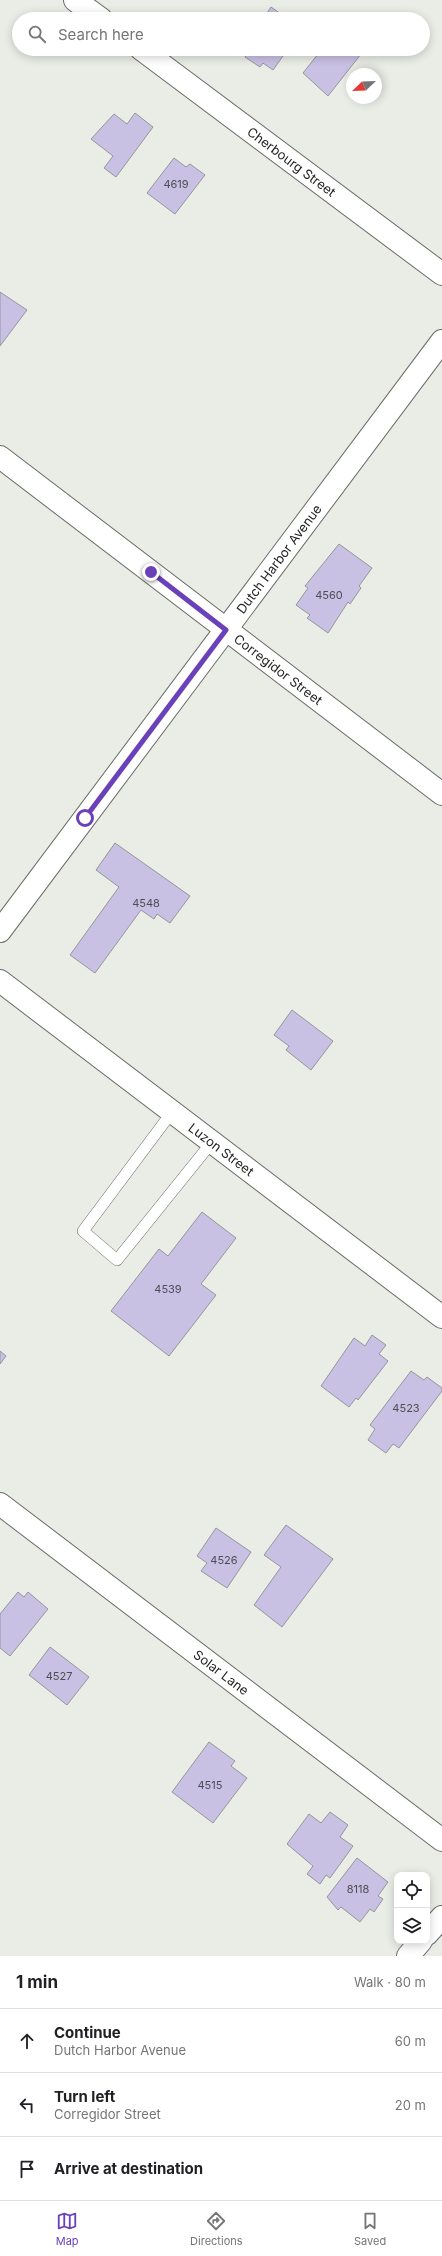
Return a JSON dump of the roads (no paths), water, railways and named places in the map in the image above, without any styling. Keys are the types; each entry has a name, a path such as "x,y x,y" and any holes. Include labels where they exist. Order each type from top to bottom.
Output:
{"street":[{"path":"75,0 91,12"},
{"name":"Cherbourg Street","path":"150,56 442,274"},
{"name":"Dutch Harbor Avenue","path":"0,931 442,341"},
{"name":"Corregidor Street","path":"0,457 442,794"},
{"name":"Luzon Street","path":"0,981 442,1317"},
{"name":"Solar Lane","path":"0,1504 442,1840"},
{"path":"430,1931 442,1917"},
{"path":"408,1956 418,1944"}],"lane":[{"path":"172,1112 83,1231 117,1260 212,1142"}]}
